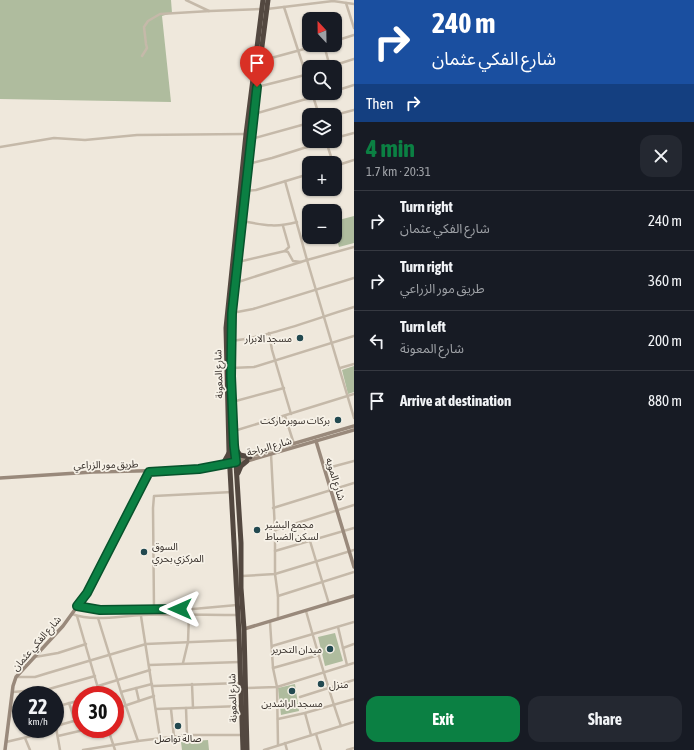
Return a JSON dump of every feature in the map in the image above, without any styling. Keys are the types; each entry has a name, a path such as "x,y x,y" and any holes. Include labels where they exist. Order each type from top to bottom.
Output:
{"highway":[{"name":"شارع المعونة","path":"247,750 242,706 238,615 239,588 242,576 234,445 231,341 237,262 260,61 264,9 263,0"},
{"name":"شارع المعونة","path":"243,750 242,735 245,727 246,688 244,629 239,588 229,452 226,328 246,134 264,9 268,0"},
{"path":"234,445 238,453 249,459 239,468 237,476"},
{"path":"213,467 224,462 229,452"}],"street":[{"path":"186,0 210,11"},
{"path":"142,56 147,48 144,30 145,24 162,14 264,9 333,0 354,4"},
{"path":"346,3 354,28"},
{"path":"284,6 303,60"},
{"path":"342,38 354,35"},
{"path":"260,61 302,49"},
{"path":"342,63 354,59"},
{"path":"257,87 302,76"},
{"path":"342,89 354,85"},
{"path":"254,114 303,100"},
{"path":"342,113 354,110"},
{"path":"250,139 302,125"},
{"path":"342,136 354,133"},
{"path":"0,147 54,138 85,140 137,135 246,134"},
{"path":"248,164 304,148"},
{"path":"342,164 354,160"},
{"path":"245,191 256,190 302,176"},
{"path":"285,181 354,418"},
{"path":"242,221 266,226 283,226 297,222"},
{"path":"237,262 285,251 289,247 283,226"},
{"path":"235,283 354,247"},
{"path":"285,251 288,252 292,261 303,262"},
{"path":"232,313 244,312 354,278"},
{"path":"231,341 269,333 354,307"},
{"path":"269,333 291,414"},
{"path":"231,368 252,367 276,361 354,336"},
{"path":"340,368 354,364"},
{"path":"232,402 284,388"},
{"path":"234,431 354,394"},
{"path":"285,416 294,444"},
{"name":"شارع البراحة","path":"236,462 354,426"},
{"name":"شارع البراحة","path":"249,459 354,430"},
{"name":"شارع المويه","path":"316,441 354,567"},
{"path":"270,454 275,530 275,574 278,596 278,620"},
{"path":"324,469 354,461"},
{"name":"طريق مور الزراعي","path":"0,478 93,472 149,472 213,467 236,462"},
{"name":"شارع الفكي عثمان","path":"14,686 16,676 63,626 87,593 149,472"},
{"path":"273,508 354,483"},
{"path":"154,609 154,496 232,492"},
{"path":"275,530 354,505"},
{"path":"275,551 354,528"},
{"path":"310,541 329,604"},
{"path":"242,576 275,574 354,550"},
{"path":"278,596 354,572"},
{"path":"244,629 354,596"},
{"path":"77,606 100,610 193,609 238,606"},
{"path":"143,609 141,616 153,685 160,738"},
{"path":"306,611 334,708 341,726"},
{"path":"72,614 77,616 98,618 189,614 238,615"},
{"path":"183,663 188,642 189,614"},
{"path":"77,616 98,686 150,670"},
{"path":"98,618 120,686"},
{"path":"270,622 273,668 277,687 278,745"},
{"path":"272,646 354,622"},
{"path":"338,627 347,665"},
{"path":"16,676 35,676 146,644 239,640"},
{"path":"34,657 58,653 86,644"},
{"path":"343,648 354,644"},
{"path":"273,668 319,655"},
{"path":"149,665 240,662"},
{"path":"246,688 277,687 354,663"},
{"path":"60,686 95,676"},
{"path":"300,697 354,680"},
{"path":"124,691 153,685 241,683"},
{"path":"192,684 193,708"},
{"path":"136,688 139,701"},
{"path":"126,706 154,696"},
{"name":"شارع الفكي عثمان","path":"5,750 12,698"},
{"path":"278,719 354,699"},
{"path":"124,700 138,741"},
{"path":"64,705 72,702"},
{"path":"69,703 72,712"},
{"path":"156,709 242,706"},
{"path":"186,708 187,735"},
{"path":"171,709 174,737"},
{"path":"305,713 311,735"},
{"path":"264,750 354,722"},
{"path":"316,734 321,750"},
{"path":"83,750 187,735 242,735"},
{"path":"6,742 25,738 30,750"},
{"path":"58,738 60,750"},
{"path":"111,738 115,750"},
{"path":"285,743 287,750"},
{"path":"347,750 354,748"}],"green space":[{"path":"0,0 171,0 172,13 162,16 171,102 0,99"},
{"path":"354,216 354,243 339,247 338,244 342,244 342,219"},
{"path":"354,366 354,392 348,394 342,370"},
{"name":"ميدان التحرير","path":"335,633 343,661 325,666 318,637"},
{"path":"295,684 299,711 281,715 278,688"},
{"path":"208,740 209,750 182,750 181,742"}],"place":[{"name":"مسجد الابرار","path":"300,338"},
{"name":"بركات سوبرماركت","path":"338,420"},
{"name":"مجمع البشير لسكن الضباط","path":"257,530"},
{"name":"السوق المركزي بحري","path":"144,552"},
{"name":"ميدان التحرير","path":"330,649"},
{"name":"منزل","path":"321,684"},
{"name":"مسجد الراشدين","path":"292,691"},
{"name":"صالة تواصل","path":"178,726"}],"route":[{"path":"180,609 100,610 77,606 87,593 149,472 199,469 236,462 231,376 232,313 250,139 257,87"}]}
